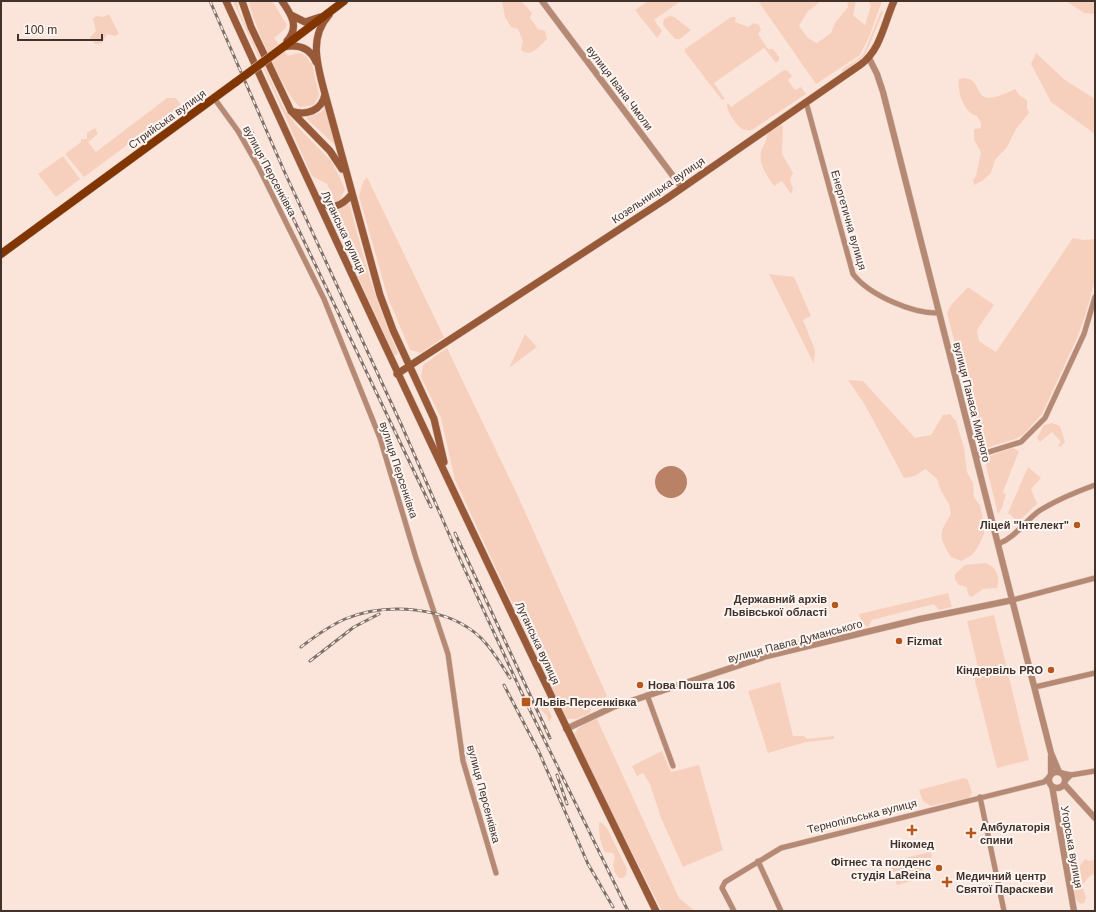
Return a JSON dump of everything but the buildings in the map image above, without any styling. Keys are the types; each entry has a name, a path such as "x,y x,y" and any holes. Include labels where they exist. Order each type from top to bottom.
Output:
{"main road":[{"name":"Луганська вулиця","path":"226,1 397,374 445,470 566,729 656,911"},
{"path":"282,1 291,14 301,21 306,22 314,20 334,8"},
{"name":"Стрийська вулиця","path":"1,254 344,1"},
{"name":"Луганська вулиця","path":"242,2 251,27 292,111 330,151 347,179"},
{"name":"Козельницька вулиця","path":"397,374 682,188 869,58 879,40 892,3"},
{"name":"Луганська вулиця","path":"334,8 322,24 317,35 316,51 319,70 347,179 380,295 393,330 434,419 445,470"},
{"path":"282,48 292,36 294,30 291,14"},
{"name":"Луганська вулиця","path":"282,48 294,46 305,48 311,53 319,70"},
{"path":"292,111 300,113 312,111 322,103 325,94"},
{"path":"315,197 325,205 335,207 342,205 352,194"}],"street":[{"name":"вулиця Івана Чмоли","path":"542,1 682,188"},
{"name":"вулиця Панаса Мирного","path":"869,58 883,92 1051,753 1065,782"},
{"name":"вулиця Персенківка","path":"214,98 238,131 258,166 320,292 380,438 416,558 448,654 463,761 496,873"},
{"name":"Енергетична вулиця","path":"806,102 841,236 854,274 860,282 901,306 924,313 939,313"},
{"path":"976,456 1021,442 1046,418 1084,334 1095,297"},
{"path":"998,544 1006,541 1038,512 1079,491 1095,485"},
{"path":"1013,600 1095,578"},
{"name":"вулиця Павла Думанського","path":"566,729 613,707 767,656 920,619 1013,600"},
{"path":"1035,688 1095,673"},
{"path":"647,695 673,766"},
{"name":"вулиця Панаса Мирного","path":"1051,753 1051,775"},
{"path":"1051,775 1061,773 1071,775 1095,771"},
{"name":"Угорська вулиця","path":"1051,775 1049,784 1074,911"},
{"path":"1049,784 1060,787 1071,775"},
{"path":"1065,782 1095,818"},
{"name":"Тернопільська вулиця","path":"734,911 722,888 723,884 781,848 980,797 1049,784"},
{"path":"980,797 1004,911"},
{"path":"758,861 781,911"}],"shaded area":[{"path":"233,1 237,1 239,11 283,107 296,125 332,162 345,189 340,200 335,202 327,184 312,176"},
{"path":"249,1 272,1 287,25 285,29 274,38 288,56 298,53 304,54 310,63 312,63 319,95 314,105 300,107 287,90 278,75 262,40"},
{"path":"502,1 521,1 532,13 530,18 538,29 545,31 547,39 532,52 529,53 521,50 523,41 518,29 511,27 505,17"},
{"path":"648,1 681,1 654,20 662,31 657,38 635,10"},
{"path":"758,1 817,1 819,3 808,11 799,26 808,38 817,43 831,33 835,23 848,7 847,1 856,1 853,15 865,25 871,6 868,1 882,1 869,37 860,55 816,84"},
{"path":"1066,1 1095,1 1095,14 1084,13"},
{"path":"881,11 883,12 865,55 843,72 841,70 857,60 864,53"},
{"path":"109,14 119,34 115,36 107,34 102,43 95,44 90,37 96,31 93,19 96,16 103,17"},
{"path":"669,16 674,17 691,30 680,39 675,39 663,25 664,19"},
{"path":"731,17 736,17 735,22 748,27 754,23 759,25 761,30 758,34 768,49 773,49 779,57 779,60 776,63 764,48 714,83 725,99 722,100 685,52 685,49"},
{"path":"1036,53 1065,80 1095,99 1095,134 1051,102 1031,64"},
{"path":"784,70 788,71 792,76 788,80 795,90 801,87 806,94 752,130 742,129 732,118 727,104 728,103 731,107"},
{"path":"965,78 971,80 975,84 984,97 990,98 1000,96 1015,89 1020,96 1027,100 1027,108 1029,113 1016,129 1007,147 995,160 991,173 982,181 974,185 973,180 976,176 981,152 974,140 974,129 981,128 981,123 977,116 968,111 960,96 959,79"},
{"path":"167,98 176,98 181,105 84,177 65,154 81,142 81,139 87,139 87,133 95,128 98,134 88,142 96,152"},
{"path":"326,106 337,147 306,118 321,112"},
{"path":"781,124 783,127 782,154 793,173 790,180 793,189 791,194 782,181 774,186 764,170 760,156 768,132 774,126"},
{"path":"63,156 80,179 56,197 38,174"},
{"path":"367,177 444,337 421,353 410,350 388,298 359,196 363,182"},
{"path":"349,201 370,278 398,353 397,355 394,355 329,214 333,209"},
{"path":"1073,238 1084,240 1095,239 1095,280 1077,338 1042,414 1023,435 983,449 947,313 951,305 968,287 994,305 977,330 979,341 996,352"},
{"path":"769,274 794,277 811,316 803,320 815,350 814,364"},
{"path":"525,334 537,347 509,368"},
{"path":"447,348 517,494 607,696 591,703 590,713 576,719 566,719 455,480 441,418 421,377 423,365"},
{"path":"848,380 863,381 915,438 931,435 943,415 950,414 956,421 964,448 967,472 973,483 974,497 980,506 984,522 984,534 978,547 972,555 961,561 951,557 942,540 942,531 951,514 949,504 941,491 937,479 925,469 915,476 904,478 865,405"},
{"path":"1052,423 1060,426 1065,442 1060,447 1058,445 1061,442 1052,432 1040,442 1037,438 1044,425"},
{"path":"1013,448 1019,451 1003,492 1006,495 1001,510 998,514 984,458"},
{"path":"668,466 674,466 684,473 687,482 686,488 680,495 674,498 668,498 658,491 655,485 655,479 662,469"},
{"path":"1028,467 1041,478 1031,489 1037,504 1018,522 1008,513"},
{"path":"989,564 997,572 997,588 983,589 972,597 969,596 966,587 959,585 955,580 955,574 965,565"},
{"path":"948,593 952,607 939,610 934,604 872,620 868,627 862,623 859,614"},
{"path":"994,615 1029,760 997,768 974,677 980,676 967,621"},
{"path":"858,623 854,631 776,652 773,647"},
{"path":"780,682 793,736 804,736 807,739 834,736 834,739 806,742 768,753 748,691"},
{"path":"542,695 552,717 549,722 547,716 538,706"},
{"path":"597,719 679,898 695,911 662,911 573,737 577,730"},
{"path":"662,751 671,772 699,765 723,850 683,867 661,818 650,784 643,773 637,776 632,766"},
{"path":"964,778 968,780 972,793 969,798 931,806 923,801 919,790"},
{"path":"601,822 607,828 627,869 626,875 623,878 619,878 615,873 613,865 615,857 613,853 605,852 602,845 599,827 599,823"},
{"path":"931,852 932,856 917,877 912,878 912,881 897,885 893,874 895,872 893,872 890,861"},
{"path":"1085,859 1090,861 1095,859 1095,874 1090,876 1082,885 1086,898 1084,903 1080,904 1075,898 1068,868 1069,865 1075,868 1079,867"}],"railway":[{"path":"210,1 285,173 401,424 459,557 526,702 628,911"},
{"path":"251,130 431,507"},
{"path":"455,533 550,738"},
{"path":"301,647 333,625 345,619 379,610 416,610 434,613 452,619 467,627 481,638 489,647 510,678"},
{"path":"310,661 354,627 379,614"},
{"path":"504,685 539,752 588,864 613,907"},
{"path":"557,775 567,804"}],"place":[{"name":"Ліцей \"Інтелект\"","path":"1077,525"},
{"name":"Державний архів Львівської області","path":"835,605"},
{"name":"Fizmat","path":"899,641"},
{"name":"Кіндервіль PRO","path":"1051,670"},
{"name":"Нова Пошта 106","path":"640,685"},
{"name":"Львів-Персенківка","path":"526,702"},
{"name":"Нікомед","path":"912,830"},
{"name":"Амбулаторія спини","path":"971,833"},
{"name":"Фітнес та полденс студія LaReina","path":"939,868"},
{"name":"Медичний центр Святої Параскеви","path":"947,882"}]}
